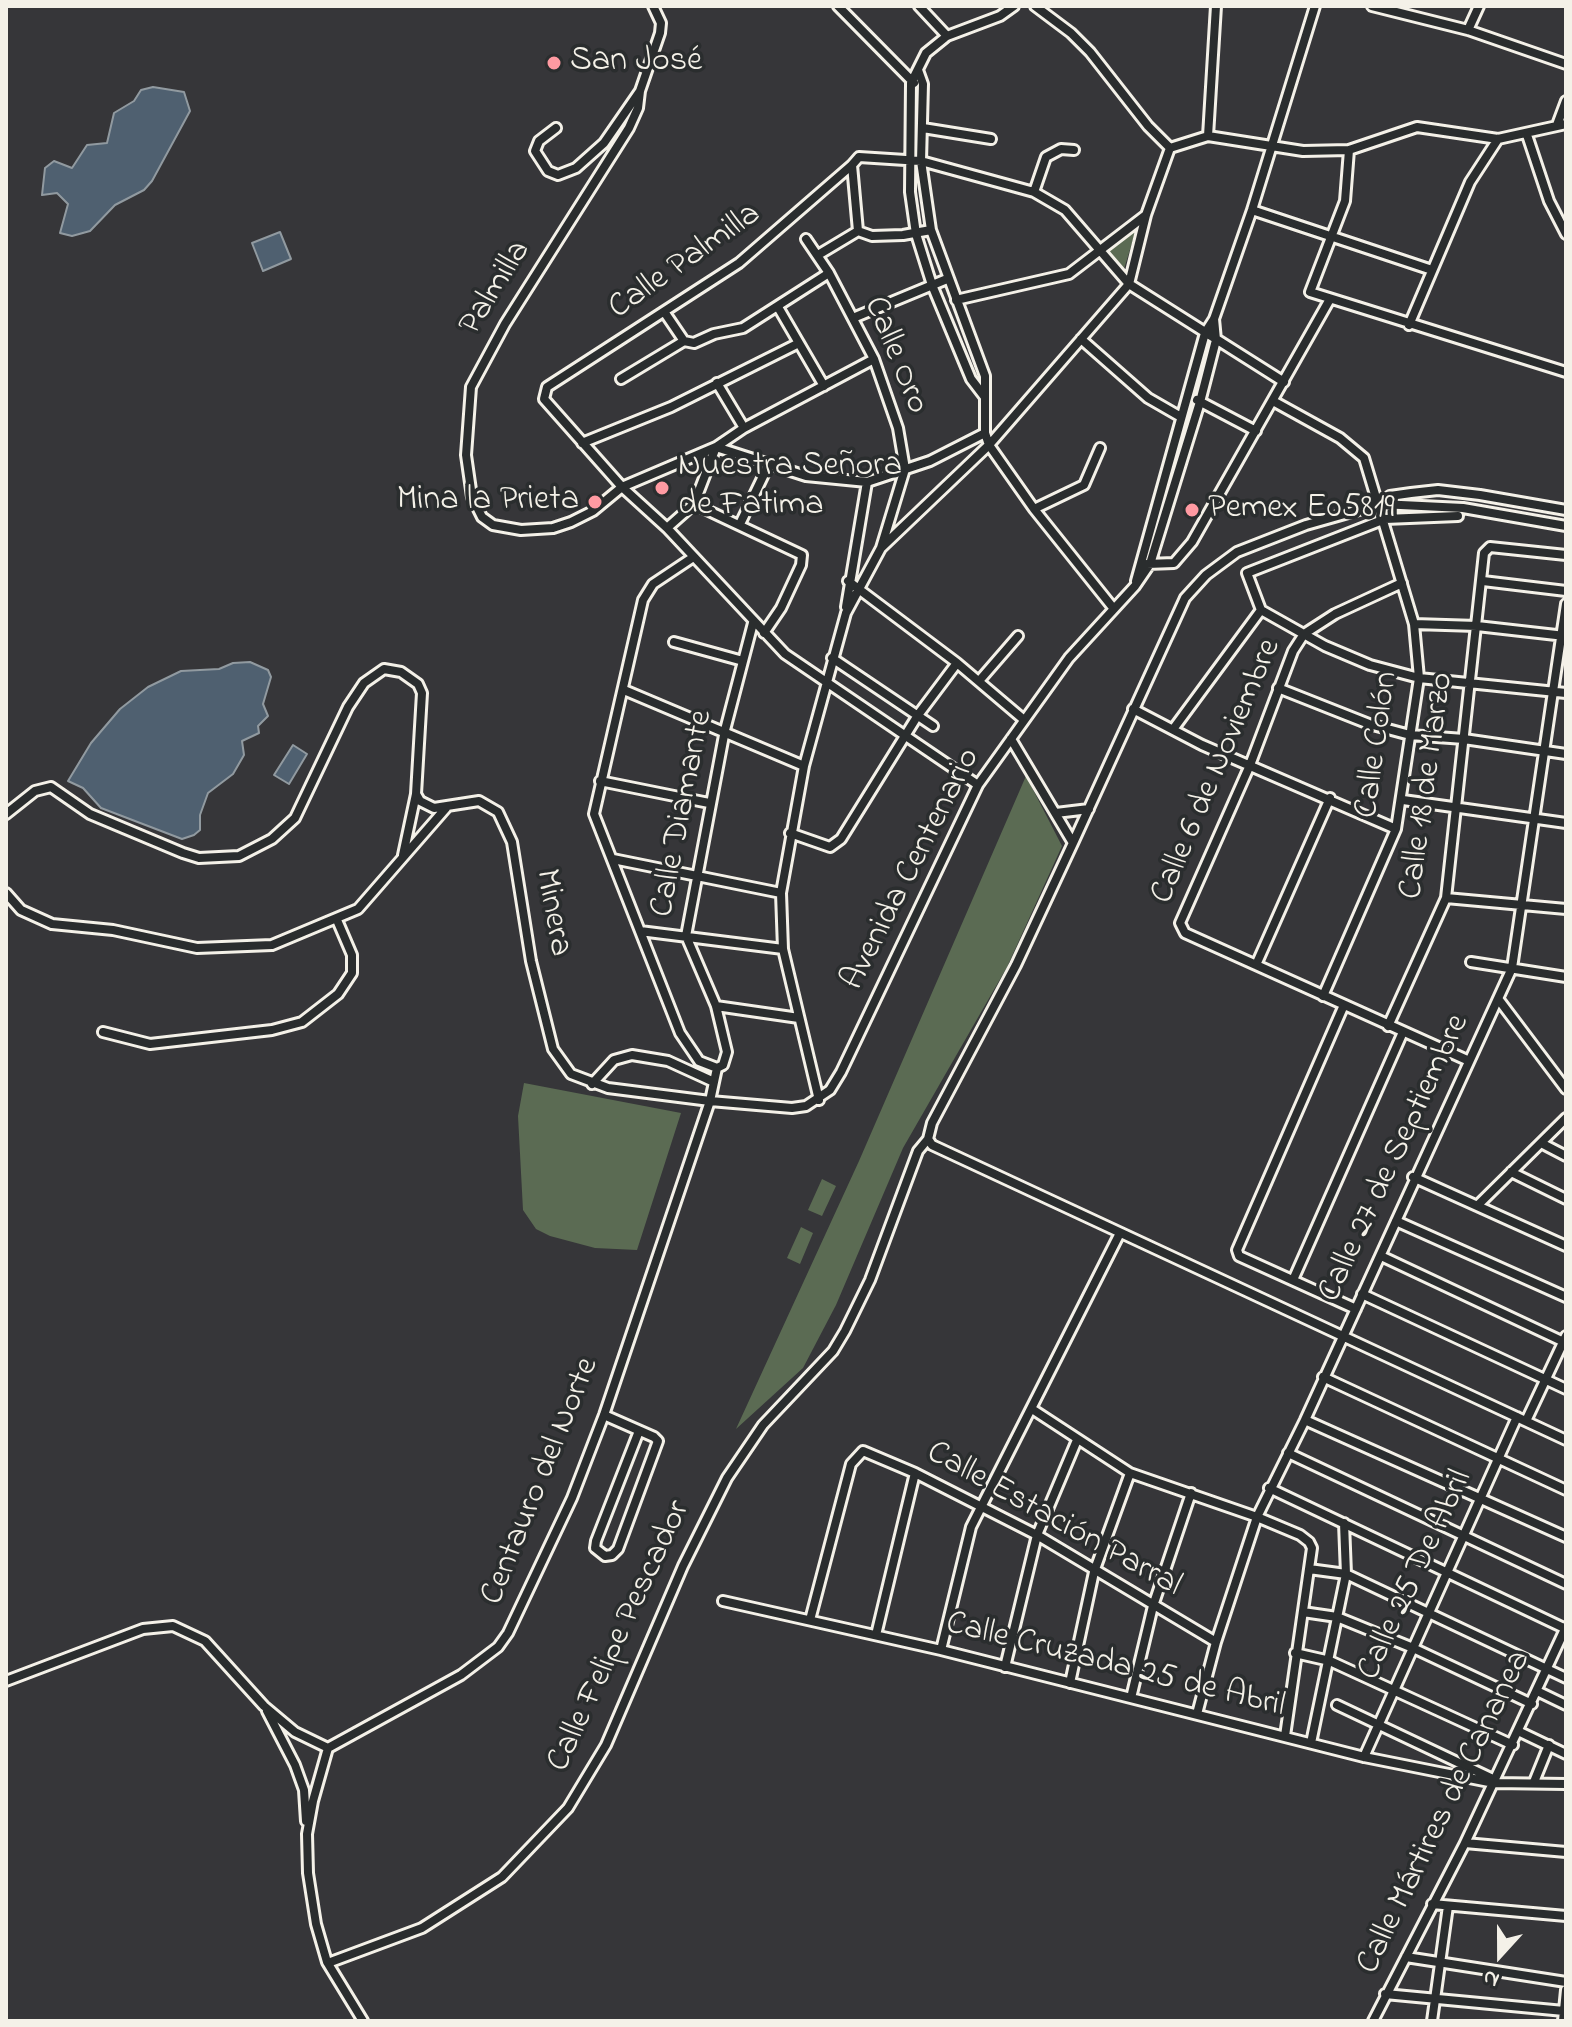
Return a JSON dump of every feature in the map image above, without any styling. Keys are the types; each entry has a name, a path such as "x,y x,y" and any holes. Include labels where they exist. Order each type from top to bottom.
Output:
{"street":[{"path":"556,128 539,141 535,151 548,171 558,175 576,168 604,143 640,91 660,33 661,23 653,6"},
{"path":"838,6 911,83 923,84"},
{"path":"919,6 947,36"},
{"path":"984,396 971,379 932,285 916,234 909,160 911,83 926,53 947,36 1000,16 1014,6"},
{"path":"1035,6 1090,52 1148,126 1170,148"},
{"path":"1208,136 1216,6"},
{"name":"Avenida Centenario","path":"1135,586 1205,333 1214,319 1252,210 1315,6"},
{"path":"1372,6 1468,30 1566,64"},
{"path":"1468,30 1479,6"},
{"path":"918,70 923,84 921,161 931,230 985,376 985,433 989,445 1034,509 1114,609"},
{"name":"Palmilla","path":"622,487 593,511 553,528 521,530 493,525 482,517 472,497 466,455 471,387 505,324 629,128 638,108 640,91"},
{"path":"1170,148 1208,136 1272,147 1349,150 1417,127 1498,139 1562,125 1566,101"},
{"path":"923,128 991,139"},
{"path":"1527,135 1549,201 1566,234"},
{"path":"1409,325 1470,182 1498,139"},
{"path":"592,1084 710,1101 792,1108 819,1100 783,949 781,893 804,766 824,683 846,613 881,548 989,445 1129,284 1146,215 1170,148"},
{"path":"1034,192 1046,157 1061,149 1074,150"},
{"path":"1349,150 1348,186 1310,292 1566,372"},
{"path":"858,231 853,164 865,156 921,161 1034,192 1065,210 1129,284 1284,382"},
{"name":"Calle Palmilla","path":"582,443 546,403 543,394 547,387 665,313 756,250 853,164"},
{"path":"1252,210 1432,270"},
{"path":"956,300 1069,274 1146,215"},
{"path":"858,231 872,236 916,234 931,230"},
{"path":"818,255 858,231"},
{"name":"Calle Oro","path":"806,239 853,318 892,403 905,469 881,548"},
{"path":"621,379 684,341 694,343 714,334 743,328 829,273"},
{"path":"853,318 947,279"},
{"path":"1140,562 1169,565 1185,552 1330,299"},
{"path":"778,307 824,386"},
{"path":"665,313 684,341"},
{"name":"Avenida Centenario","path":"819,1100 841,1072 978,785 1069,658 1135,586 1150,564 1200,402 1216,340 1214,319"},
{"path":"954,335 968,331"},
{"path":"1081,339 1148,398 1181,417"},
{"path":"799,343 671,407 582,443 622,487 667,528 764,633 824,683 978,785"},
{"path":"622,487 716,447 744,428 874,359"},
{"path":"717,383 744,428"},
{"path":"1188,396 1256,431"},
{"name":"Calle Colón","path":"1273,401 1355,448 1369,469 1414,624 1419,678 1403,800 1396,829 1323,996"},
{"path":"716,447 768,466 826,479 867,482 942,456 985,433"},
{"path":"667,528 694,504 716,447"},
{"path":"1034,509 1084,485 1100,448"},
{"path":"740,524 768,466"},
{"path":"1166,475 1177,478"},
{"path":"846,613 848,581 867,482"},
{"path":"1380,504 1390,496 1438,490 1566,510"},
{"path":"694,504 799,553 801,565 764,633"},
{"path":"1073,843 1178,609 1206,575 1237,552 1306,525 1380,504 1463,508 1566,526"},
{"path":"1458,516 1385,519 1247,573 1261,610 1351,658 1419,678 1566,693"},
{"path":"1145,543 1157,546"},
{"name":"Calle 18 de Marzo","path":"1388,1026 1446,898 1484,553 1490,547 1566,555"},
{"path":"692,558 653,584 643,600 600,781 595,825 613,859 685,1044 699,1061 717,1068"},
{"path":"848,581 957,663 1023,719"},
{"path":"1483,581 1566,591"},
{"path":"1304,634 1335,614 1402,583"},
{"name":"Calle 27 de Septiembre","path":"1197,1714 1216,1642 1269,1488 1305,1420 1381,1256 1413,1177 1512,968 1524,904 1542,750 1566,604"},
{"path":"1174,728 1261,610"},
{"name":"Calle Diamante","path":"710,1101 717,1068 723,1065 727,1052 716,1006 686,936 709,803 753,623"},
{"path":"1414,624 1477,626 1563,636"},
{"name":"Calle 6 de Noviembre","path":"1256,965 1181,930 1182,917 1250,765 1278,688 1304,634"},
{"path":"979,681 1018,636"},
{"path":"674,642 743,661"},
{"path":"832,658 933,726"},
{"path":"790,833 823,846 835,845 918,715 957,663"},
{"path":"6,814 35,791 51,787 90,814 183,853 199,858 239,856 272,839 295,818 356,693 372,676 392,669 411,677 422,693 416,794 402,858"},
{"path":"1278,688 1369,724 1410,735 1464,739 1566,754"},
{"path":"624,690 725,730 804,766"},
{"path":"1133,709 1396,829"},
{"path":"1011,739 1073,843"},
{"path":"600,781 709,803"},
{"path":"416,794 428,806 446,808"},
{"path":"1330,798 1256,965 1467,1060"},
{"name":"Minera","path":"446,808 468,800 479,801 498,812 512,842 531,961 553,1049 571,1074 592,1084"},
{"path":"1403,800 1566,823"},
{"path":"6,893 21,910 52,924 113,930 197,948 272,945 337,920 368,900 446,808"},
{"path":"1056,813 1089,809"},
{"name":"Calle Felipe Pescador","path":"328,1963 422,1928 502,1877 568,1808 606,1745 715,1500 763,1425 812,1375 845,1331 870,1280 918,1151 928,1139 932,1123 1016,965 1073,843"},
{"path":"613,859 781,893"},
{"path":"1446,898 1566,909"},
{"path":"103,1032 150,1044 272,1030 302,1022 338,994 352,973 352,955 337,920"},
{"path":"640,931 783,949"},
{"path":"1471,962 1566,977"},
{"path":"1499,1000 1566,1089"},
{"path":"1344,1005 1237,1250 1239,1256 1356,1309"},
{"path":"716,1006 799,1018"},
{"path":"1293,1280 1403,1032"},
{"path":"592,1084 614,1060 632,1055 668,1061 714,1082"},
{"name":"Centauro del Norte","path":"328,1748 448,1683 498,1647 508,1633 572,1498 604,1415 710,1101"},
{"path":"1477,1206 1566,1118"},
{"path":"928,1139 937,1151 1566,1440"},
{"path":"1541,1143 1566,1156"},
{"path":"1511,1172 1566,1199"},
{"path":"1413,1177 1566,1246"},
{"path":"1396,1221 1566,1297"},
{"path":"941,1650 962,1553 981,1505 1120,1233"},
{"path":"1381,1256 1565,1340"},
{"path":"1362,1294 1566,1389"},
{"name":"Calle 25 De Abril","path":"1364,1757 1481,1497 1565,1340"},
{"path":"1323,1377 1566,1490"},
{"path":"1032,1409 1130,1473 1257,1517 1300,1535 1312,1548 1285,1736"},
{"path":"604,1415 654,1437 657,1448 618,1549 612,1555 605,1556 595,1548 596,1541 639,1431"},
{"path":"1305,1420 1566,1537"},
{"path":"1005,1667 1037,1535 1077,1440"},
{"name":"Calle Estación Parral","path":"810,1620 851,1464 863,1451 915,1473 1037,1535 1094,1572 1216,1642"},
{"path":"1288,1453 1566,1584"},
{"path":"876,1635 915,1473"},
{"path":"1070,1683 1094,1572 1130,1473"},
{"path":"1269,1488 1566,1628"},
{"path":"1131,1698 1153,1606 1191,1493"},
{"path":"1311,1743 1346,1574 1344,1523"},
{"path":"1309,1569 1346,1574 1566,1678"},
{"name":"Calle Cruzada 25 de Abril","path":"723,1601 941,1650 1364,1757 1494,1782"},
{"path":"1303,1612 1337,1617 1413,1648 1532,1704"},
{"path":"6,1681 143,1629 173,1626 205,1641 264,1706 295,1732 328,1748 307,1834"},
{"name":"Calle Mártires de Cananea","path":"1373,2021 1520,1732 1566,1628"},
{"path":"1295,1653 1330,1661 1513,1745"},
{"path":"1537,1691 1566,1705"},
{"path":"1337,1705 1494,1782 1566,1784"},
{"path":"264,1706 295,1765 304,1790 311,1899 328,1963 363,2021"},
{"path":"1520,1732 1566,1754"},
{"path":"1534,1782 1549,1745"},
{"path":"1465,1843 1566,1852"},
{"path":"1432,1904 1566,1916"},
{"path":"1432,2021 1448,1906"},
{"path":"1406,1957 1566,1982"},
{"path":"1563,2021 1566,1990"},
{"path":"1385,1994 1564,2011"}],"green space":[{"path":"1136,230 1124,269 1106,249"},
{"path":"1026,776 1062,846 1007,967 903,1148 836,1305 803,1368 736,1429 859,1161"},
{"path":"524,1083 681,1113 637,1250 595,1248 550,1236 536,1229 523,1210 518,1116"},
{"path":"822,1179 836,1186 822,1216 808,1210"},
{"path":"801,1227 813,1233 800,1264 787,1258"}],"water":[{"path":"153,87 184,92 190,111 152,181 144,190 115,205 90,231 72,236 60,233 68,204 57,193 42,195 45,168 54,161 72,168 87,145 107,143 114,113 134,101 141,90"},
{"path":"280,232 291,259 263,271 252,243"},
{"path":"250,662 268,670 271,677 263,704 268,716 258,726 259,733 242,741 244,755 233,774 208,793 200,815 200,830 194,835 182,839 101,808 83,788 68,781 91,743 120,709 148,687 181,671 219,669 233,663"},
{"path":"293,745 307,754 289,784 274,775"}],"place":[{"name":"San José","path":"554,63"},
{"name":"Nuestra Señora de Fatima","path":"662,488"},
{"name":"Mina la Prieta","path":"595,502"},
{"name":"Pemex E05819","path":"1192,510"}]}
